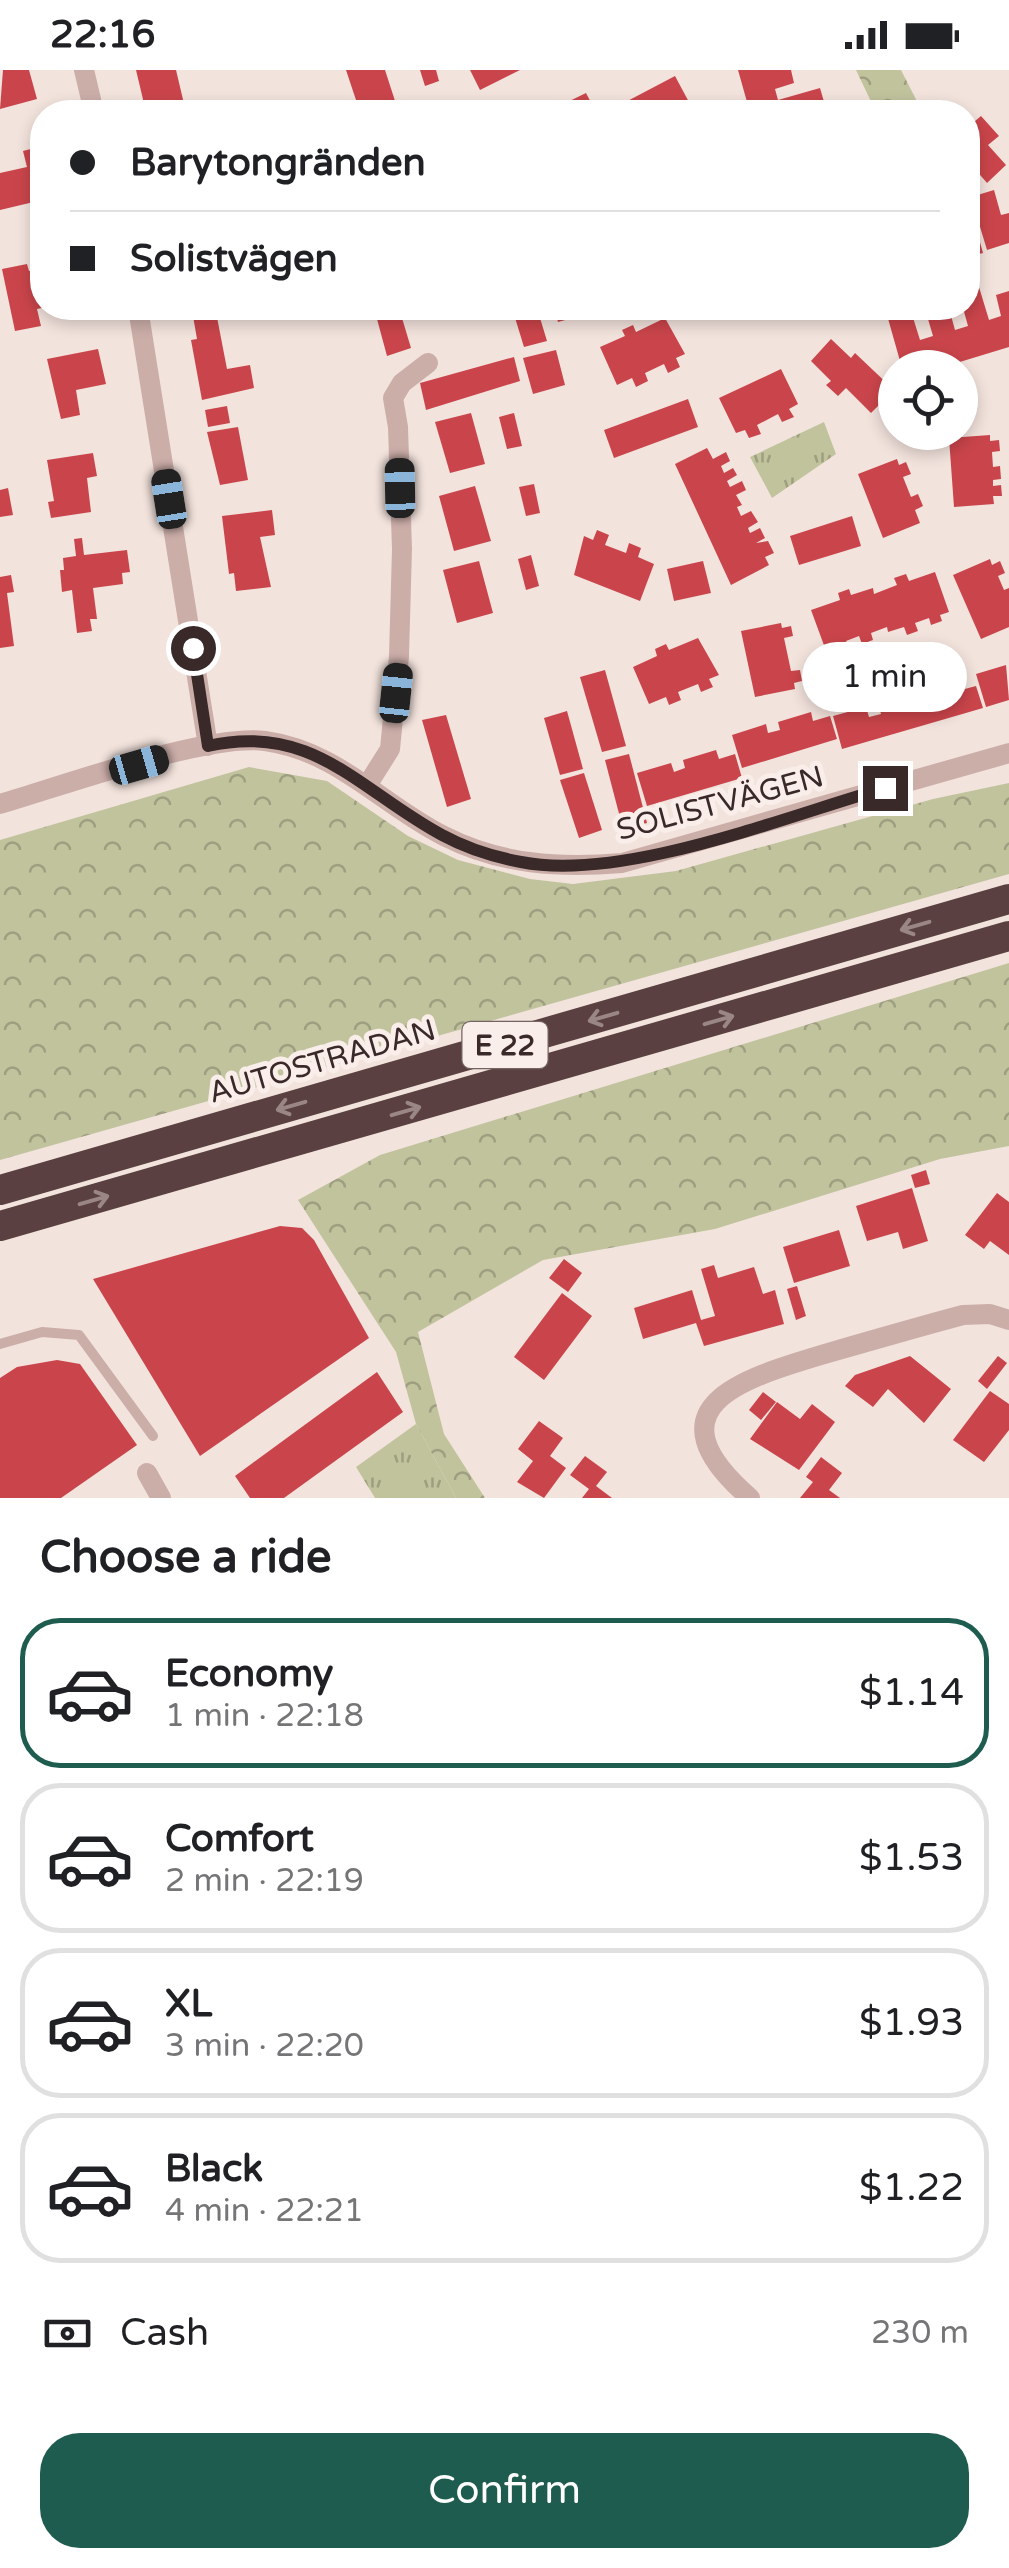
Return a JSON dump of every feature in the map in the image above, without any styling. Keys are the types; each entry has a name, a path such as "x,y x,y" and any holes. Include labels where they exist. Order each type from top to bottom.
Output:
{"highway":[{"name":"AUTOSTRADAN","path":"0,1190 1009,899"},
{"name":"E 22","path":"0,1226 1009,936"}],"street":[{"path":"84,70 91,100"},
{"path":"140,320 208,746"},
{"path":"368,784 390,749 402,618 398,428 392,398 402,383 428,363"},
{"name":"SOLISTVÄGEN","path":"0,804 208,746 251,740 284,744 333,762 424,824 470,848 522,862 573,867 622,863 1009,753"},
{"path":"750,1498 709,1458 704,1444 708,1412 736,1383 963,1315 990,1314 1009,1320"},
{"path":"147,1473 161,1498"}],"lane":[{"path":"0,1344 42,1332 79,1334 153,1436"}],"green space":[{"path":"856,70 901,70 916,100 870,100"},
{"path":"824,422 836,454 772,498 750,457"},
{"path":"249,767 327,781 408,836 458,860 530,879 573,884 676,871 933,799 1009,783 1009,874 0,1160 0,840"},
{"path":"1009,963 1009,1146 940,1159 715,1229 543,1260 418,1332 444,1434 485,1498 456,1498 416,1424 396,1352 298,1200 380,1155"},
{"path":"416,1424 456,1498 375,1498 356,1467"}],"building":[{"path":"3,70 29,70 37,99 0,109"},
{"path":"136,70 176,70 183,100 143,100"},
{"path":"346,70 385,70 395,100 356,100"},
{"path":"420,70 436,70 439,81 425,86"},
{"path":"470,70 520,70 480,90"},
{"path":"738,70 791,70 794,83 775,89 778,100 746,100"},
{"path":"675,76 688,100 629,100"},
{"path":"820,88 824,100 778,100"},
{"path":"586,93 590,100 572,100"},
{"path":"980,117 999,136 988,145 1006,165 987,183 980,175"},
{"path":"30,149 30,203 0,210 0,173 27,167 23,151"},
{"path":"994,190 1001,215 1009,213 1009,243 987,250 980,227 980,194"},
{"path":"27,264 30,320 40,320 41,326 15,331 2,269"},
{"path":"980,290 989,320 1001,316 996,295 1009,291 1009,347 978,356 978,350 897,350 888,320 914,320 920,340 933,336 928,320 952,320 955,330 968,326 966,320 980,320"},
{"path":"194,320 218,320 227,369 250,365 254,388 202,400 191,340 197,339"},
{"path":"377,320 403,320 411,348 387,356"},
{"path":"516,320 541,320 547,341 524,347"},
{"path":"666,320 685,354 676,358 680,367 668,373 664,364 645,373 648,381 636,387 632,378 617,385 600,347 625,336 622,330 633,325 636,332"},
{"path":"831,339 851,358 855,353 878,375 878,406 871,413 846,388 838,396 826,385 831,381 811,361"},
{"path":"98,349 106,384 76,390 80,415 61,419 47,359"},
{"path":"556,350 565,385 533,394 523,358"},
{"path":"514,357 520,381 426,410 420,383"},
{"path":"781,369 798,404 789,409 794,417 782,422 778,414 757,425 761,434 749,438 745,430 736,433 719,398"},
{"path":"688,399 698,427 614,458 604,430"},
{"path":"227,406 230,423 208,427 205,410"},
{"path":"471,413 485,464 450,473 435,422"},
{"path":"514,413 522,446 507,449 499,417"},
{"path":"238,427 248,480 220,485 207,432"},
{"path":"990,435 990,441 999,440 1000,451 992,452 993,467 1000,466 1001,479 993,480 993,486 1001,485 1002,496 993,496 994,504 954,507 950,450 978,450 978,436"},
{"path":"707,448 713,459 726,452 730,461 721,466 724,473 733,468 737,475 727,481 730,487 742,481 746,490 736,495 742,505 737,507 741,516 751,511 758,522 748,528 750,533 760,528 765,538 756,543 768,541 774,553 765,557 769,565 731,585 675,464"},
{"path":"93,453 97,476 87,478 91,512 51,518 48,502 54,501 47,460"},
{"path":"897,459 899,465 906,462 911,474 903,477 911,497 918,494 923,506 915,510 920,523 883,538 858,474"},
{"path":"534,484 540,513 526,516 519,487"},
{"path":"475,486 491,541 454,551 439,496"},
{"path":"8,488 13,515 0,517 0,490"},
{"path":"272,510 275,535 260,537 271,587 236,591 234,573 229,574 222,516"},
{"path":"852,516 861,546 799,565 790,536"},
{"path":"597,530 609,535 605,545 626,553 629,543 641,548 638,557 654,564 640,601 574,575 584,536 593,540"},
{"path":"82,538 84,555 127,550 130,572 122,573 123,584 93,588 97,619 90,619 92,631 77,633 72,590 62,592 60,570 64,570 63,558 76,556 74,539"},
{"path":"531,555 539,586 526,590 518,559"},
{"path":"990,559 992,565 1000,561 1005,573 998,576 1004,590 1009,588 1009,627 981,639 953,575"},
{"path":"479,561 493,613 457,623 443,570"},
{"path":"703,561 711,593 674,601 667,569"},
{"path":"935,572 949,612 940,615 942,621 931,625 929,618 915,623 918,631 907,635 904,627 888,632 887,627 871,633 873,640 862,644 859,636 846,641 849,648 838,652 835,644 825,648 811,610 840,600 838,593 849,589 851,595 873,588 874,594 897,585 894,578 906,574 909,581"},
{"path":"11,575 14,592 7,593 14,646 0,648 0,577"},
{"path":"781,623 782,628 791,626 793,636 784,638 791,671 800,670 802,681 794,683 795,689 755,697 741,631"},
{"path":"698,638 719,675 709,679 713,687 701,692 698,684 678,692 681,700 669,705 666,697 649,704 633,667 657,656 655,649 666,644 669,650"},
{"path":"1006,665 1009,700 986,707 976,674"},
{"path":"605,670 626,746 602,752 580,677"},
{"path":"958,679 961,690 976,686 983,708 842,749 833,716 866,707 869,717 881,714 878,704 912,694 914,703 930,698 927,688"},
{"path":"567,711 583,769 560,775 544,718"},
{"path":"811,712 813,721 830,716 837,739 742,768 732,735 766,724 768,733 780,730 778,722"},
{"path":"446,715 471,799 447,807 422,720"},
{"path":"716,750 719,759 735,754 742,778 647,806 637,773 671,763 674,772 685,768 683,760"},
{"path":"629,754 647,823 623,829 605,760"},
{"path":"584,773 602,830 579,838 560,780"},
{"path":"926,1170 930,1184 915,1188 911,1175"},
{"path":"912,1188 928,1241 903,1249 898,1232 867,1241 856,1206"},
{"path":"997,1193 1009,1202 1009,1255 990,1241 984,1249 965,1235"},
{"path":"280,1226 302,1228 314,1240 369,1338 200,1456 93,1279"},
{"path":"839,1230 850,1266 794,1283 783,1247"},
{"path":"564,1259 582,1273 568,1292 549,1278"},
{"path":"714,1265 718,1278 754,1267 763,1294 775,1290 784,1324 704,1346 696,1323 643,1339 634,1308 692,1290 701,1320 715,1316 701,1269"},
{"path":"797,1286 806,1316 796,1320 787,1289"},
{"path":"562,1293 592,1316 544,1380 514,1357"},
{"path":"910,1356 951,1389 924,1423 888,1389 873,1407 845,1386 855,1375"},
{"path":"998,1356 1007,1363 987,1389 978,1381"},
{"path":"57,1360 80,1364 137,1445 61,1498 0,1498 0,1378 17,1367"},
{"path":"377,1372 403,1412 284,1498 250,1498 235,1476"},
{"path":"990,1391 1009,1404 1009,1430 984,1462 953,1440"},
{"path":"763,1392 776,1402 761,1420 749,1410"},
{"path":"777,1402 800,1419 812,1404 835,1422 799,1470 750,1439"},
{"path":"539,1421 563,1438 550,1456 566,1468 544,1498 517,1482 533,1461 518,1449"},
{"path":"585,1456 607,1472 596,1486 612,1498 582,1498 589,1489 570,1475"},
{"path":"821,1457 842,1473 829,1490 840,1498 800,1498 813,1482 806,1477"}],"route":[{"path":"193,648 208,746 251,740 304,750 333,762 443,836 522,862 573,867 622,863 885,788"}]}
